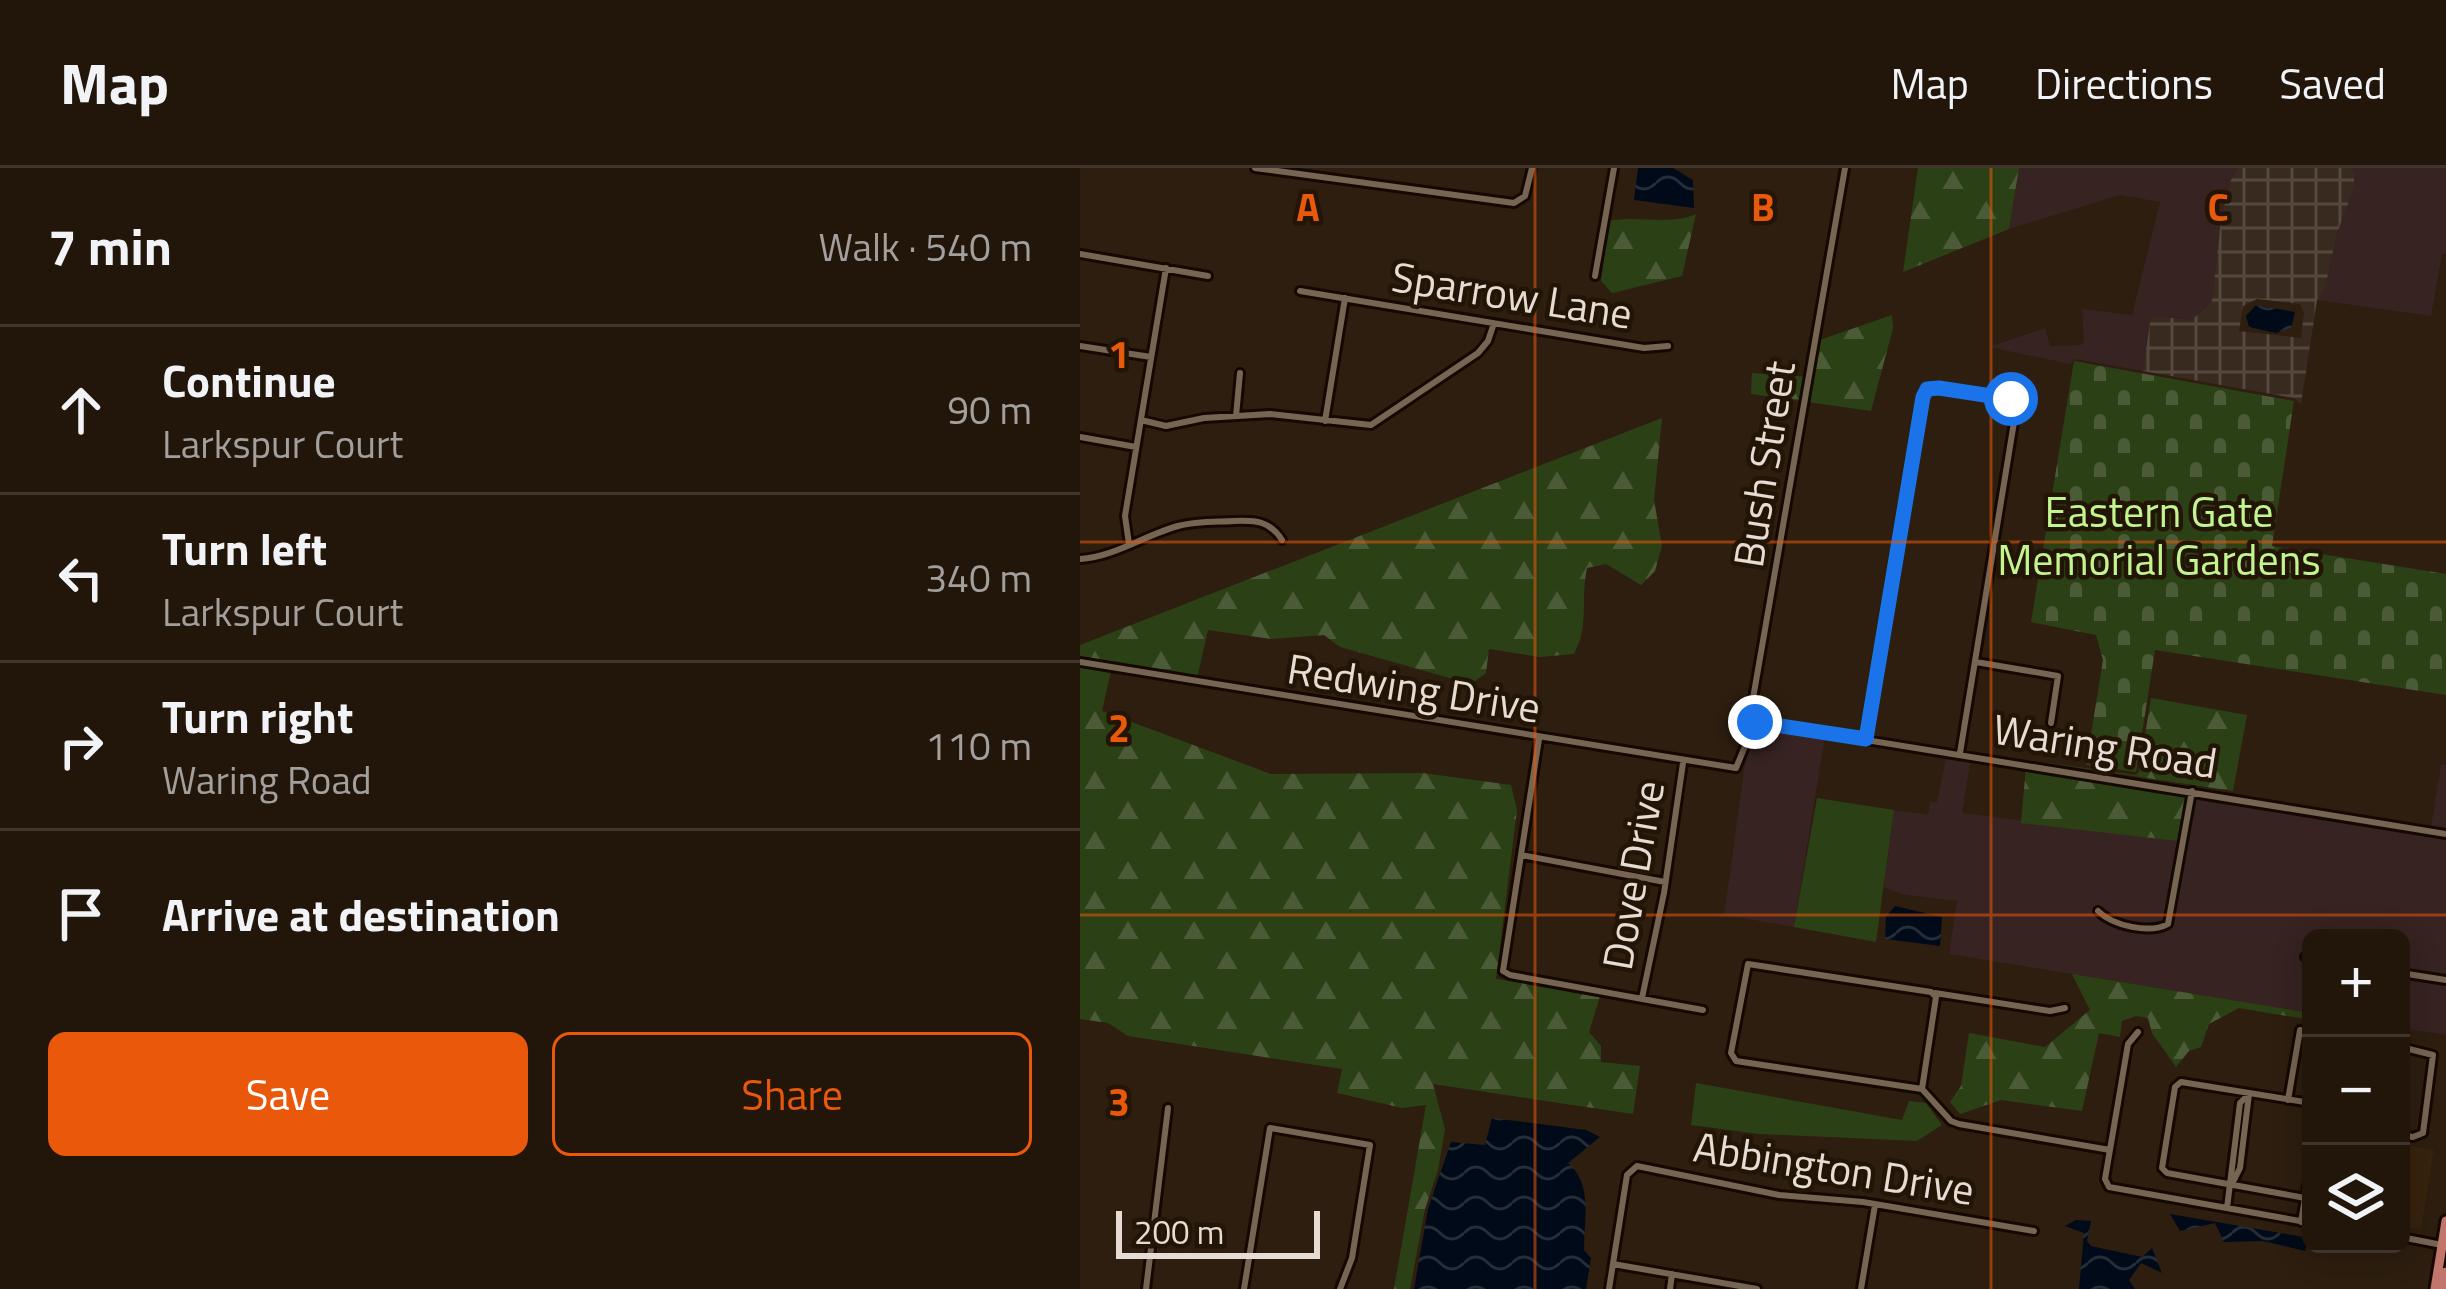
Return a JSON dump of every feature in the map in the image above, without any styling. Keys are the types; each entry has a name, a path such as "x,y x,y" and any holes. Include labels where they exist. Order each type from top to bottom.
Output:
{"main road":[{"path":"2439,1289 2446,1221"},
{"path":"2439,1289 2446,1272"}],"street":[{"path":"1255,168 1514,202 1526,196 1532,168"},
{"path":"1595,276 1614,168"},
{"name":"Bush Street","path":"1738,766 1755,722 1751,710 1845,168"},
{"path":"1080,254 1208,276"},
{"path":"1130,544 1124,516 1166,268"},
{"name":"Sparrow Lane","path":"1300,291 1644,348 1668,346"},
{"name":"Sparrow Lane","path":"1325,421 1346,298"},
{"path":"1141,420 1166,426 1236,416 1290,416 1358,427 1377,423 1478,352 1494,323"},
{"path":"1080,346 1151,357"},
{"path":"1236,416 1240,373"},
{"path":"1866,739 1927,389 2011,399 2016,406 1960,753"},
{"path":"1080,437 1136,446"},
{"path":"1080,559 1187,523 1254,520 1271,526 1282,540"},
{"name":"Redwing Drive","path":"1080,662 1683,763 1738,766"},
{"path":"1976,662 2058,676 2051,723"},
{"name":"Waring Road","path":"1755,722 2446,834"},
{"path":"1539,739 1503,970 1703,1010"},
{"name":"Dove Drive","path":"1642,998 1666,883 1683,763"},
{"path":"2098,911 2111,922 2155,929 2168,924 2192,791"},
{"path":"1521,855 1666,883"},
{"path":"2065,1009 2050,1011 1755,963 1748,964 1731,1053 1736,1061 1918,1090 1959,1124 2110,1150"},
{"path":"2410,974 2446,980"},
{"path":"1918,1090 1936,997 1931,992"},
{"path":"2288,1100 2302,1030"},
{"path":"2138,1032 2128,1044 2106,1183 2113,1190 2301,1222 2302,1216"},
{"path":"2410,1049 2433,1055 2423,1133 2410,1134"},
{"path":"2302,1102 2181,1082 2175,1087 2162,1168 2167,1173 2302,1197"},
{"path":"2228,1208 2240,1168 2249,1094"},
{"path":"1146,1289 1168,1108"},
{"path":"1244,1289 1270,1128 1370,1145 1352,1258 1340,1289"},
{"name":"Abbington Drive","path":"1613,1264 1628,1175 1637,1166 1779,1195 2034,1231"},
{"path":"1861,1289 1875,1205"},
{"path":"2410,1240 2444,1247"},
{"path":"1609,1289 1613,1264 1757,1289"},
{"path":"1670,1289 1672,1274"}],"shaded area":[{"path":"2019,168 2239,168 2221,219 2212,301 2192,320 2151,316 2143,371 2074,359 2070,364 1989,347 2045,328 2050,346 2081,345 2082,309 2132,315 2160,202 2120,195 2009,229"},
{"path":"2239,168 2351,168 2354,172 2354,188 2337,233 2324,292 2317,300 2301,404 2294,398 2143,371 2151,316 2192,320 2212,301 2221,219","holes":["2257,299 2300,304 2304,312 2301,338 2239,331 2243,306"]},
{"path":"2351,168 2446,168 2446,254 2442,254 2431,316 2317,300 2324,292 2337,233 2354,188"},
{"path":"1759,725 1825,736 1794,927 1724,915 1746,757"},
{"path":"1947,755 1971,758 1962,813 2178,840 2183,819 2165,922 2155,926 2112,918 2099,907 2093,911 2110,925 2156,933 2166,931 2174,920 2196,795 2446,837 2446,977 2410,971 2410,929 2302,929 2302,1012 1949,954 1957,901 1901,894 1884,887 1894,810 1928,815 1930,802 1937,802"},
{"path":"2441,764 2446,765 2446,830 2431,827"},
{"path":"2410,978 2446,984 2446,1035 2410,1029"},
{"path":"2410,1146 2434,1150 2421,1229 2410,1227"}],"green space":[{"path":"1918,168 2019,168 2009,229 1903,272"},
{"path":"1696,214 1682,276 1612,293 1601,281 1609,221"},
{"path":"1892,315 1893,328 1871,411 1751,394 1752,373 1808,377 1814,342"},
{"name":"Eastern Gate Memorial Gardens","path":"2074,361 2294,401 2272,546 2446,574 2446,695 2155,650 2136,772 2086,765 2103,660 2096,635 2031,622"},
{"path":"1662,418 1654,500 1662,546 1655,571 1641,585 1606,564 1587,568 1582,632 1574,654 1540,657 1489,649 1486,673 1471,684 1340,647 1324,635 1271,639 1208,630 1197,678 1080,659 1080,645"},
{"path":"1080,666 1111,671 1102,711 1271,774 1423,773 1511,785 1517,810 1496,979 1601,993 1589,1032 1601,1046 1601,1062 1640,1066 1633,1114 1433,1084 1445,1129 1438,1170 1425,1209 1410,1289 1394,1289 1426,1105 1402,1108 1337,1093 1342,1069 1128,1036 1108,1023 1080,1019"},
{"path":"2151,698 2247,715 2233,791 2027,760 2136,775"},
{"path":"2026,767 2188,794 2178,841 2021,823"},
{"path":"1817,798 1894,810 1876,942 1794,927"},
{"path":"2072,974 2302,1012 2302,1018 2239,1008 2209,1024 2201,1047 2189,1051 2176,1067 2152,1033 2148,1018 2136,1016 2122,1021 2120,1037 2099,1033 2082,1111 2001,1100 1960,1114 1950,1102 1961,1086 1969,1033 2045,1047 2090,1010"},
{"path":"1696,1083 1902,1120 1909,1101 1926,1103 1942,1125 1917,1141 1759,1134 1691,1125"}],"water":[{"path":"1638,168 1673,168 1693,180 1694,208 1634,200"},
{"path":"2256,305 2295,312 2291,328 2276,333 2249,327 2246,316"},
{"path":"1895,906 1942,917 1940,946 1885,939 1886,917"},
{"path":"1492,1118 1586,1130 1600,1137 1568,1163 1584,1192 1584,1250 1591,1258 1586,1289 1414,1289 1428,1209 1451,1142 1485,1145"},
{"path":"2170,1214 2302,1237 2302,1250 2263,1241 2224,1242 2215,1223 2180,1231"},
{"path":"2076,1220 2091,1221 2087,1241 2091,1246 2142,1257 2152,1248 2162,1273 2141,1263 2129,1280 2135,1289 2079,1289 2084,1233 2065,1226"}],"route":[{"path":"1755,722 1866,739 1923,397 1927,389 1939,388 2011,399"}]}
